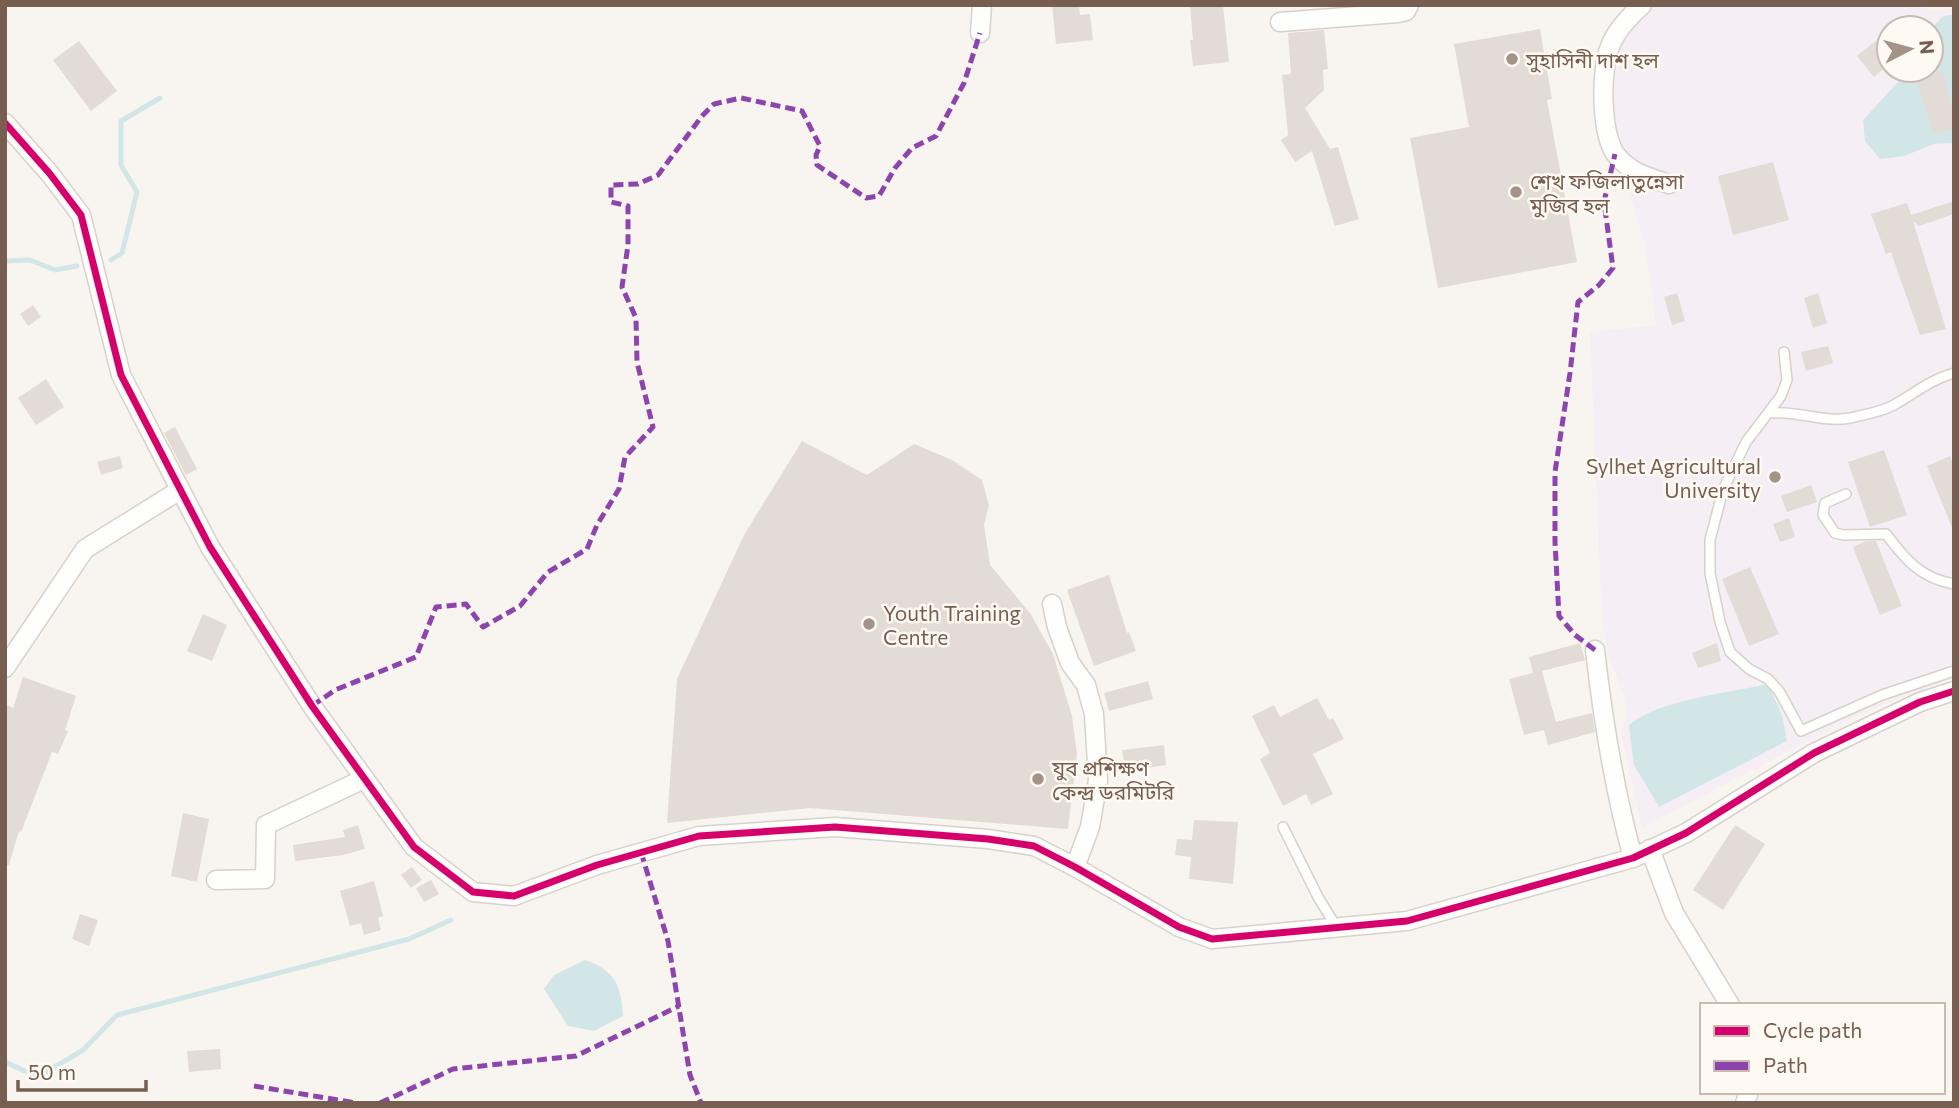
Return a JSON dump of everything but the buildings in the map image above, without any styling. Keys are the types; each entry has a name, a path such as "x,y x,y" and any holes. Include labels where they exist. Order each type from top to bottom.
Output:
{"street":[{"path":"980,33 982,5"},
{"path":"1280,22 1312,22 1398,13 1406,11 1409,5"},
{"path":"1642,5 1611,44 1603,84 1607,131 1615,154 1636,174 1669,184"},
{"path":"5,123 50,174 81,215 121,375 210,547 293,678 414,848 473,892 514,896 597,865 699,836 835,827 988,839 1034,846 1179,927 1212,939 1407,921 1633,858 1686,833 1814,753 1920,702 1954,691"},
{"path":"5,668 85,550 180,490"},
{"path":"1052,604 1070,663 1086,685 1094,714 1098,779 1090,827 1075,867"},
{"path":"1595,650 1603,720 1620,811 1633,858"},
{"path":"216,880 265,879 266,825 365,779"},
{"path":"1650,849 1674,913 1729,1003"}],"lane":[{"path":"1784,352 1787,380 1781,396 1746,442 1723,490 1710,540 1710,573 1720,622 1730,652 1749,669 1768,679 1779,691 1801,731 1882,695 1954,671"},
{"path":"1770,413 1787,411 1801,416 1847,418 1890,407 1934,379 1954,373"},
{"path":"1846,494 1825,503 1823,515 1835,533 1886,534 1909,563 1924,573 1954,584"},
{"path":"1283,827 1318,897 1337,928"}],"shaded area":[{"name":"Sylhet Agricultural University","path":"1655,5 1921,5 1932,12 1954,8 1954,678 1869,710 1642,829 1621,732 1627,715 1625,700 1608,653 1602,621 1590,332 1656,325 1645,243 1624,176 1627,154 1616,134 1612,106 1616,47 1631,23"},
{"path":"1954,14 1954,143 1934,144 1904,156 1880,159 1865,141 1863,120 1896,84 1945,84 1945,16"},
{"path":"1768,684 1782,715 1787,741 1659,807 1634,765 1629,726 1640,717 1674,704"},
{"path":"585,960 610,974 618,987 622,1005 623,1016 594,1031 568,1026 544,989 554,975"}],"waterway":[{"path":"111,260 122,253 137,192 121,165 121,121 160,98"},
{"path":"5,261 30,260 55,270 77,266"},
{"path":"5,1062 38,1077 83,1050 117,1015 409,939 451,920"}],"marked path":[{"path":"312,706 335,690 416,657 436,607 466,604 483,627 520,606 548,572 587,549 597,525 619,489 625,457 653,427 637,362 636,318 622,287 628,245 628,206 611,202 611,185 638,184 658,175 714,104 741,98 802,111 820,146 816,155 817,165 866,198 879,196 895,168 912,148 936,136 964,83 980,33"},
{"path":"1595,650 1575,635 1559,616 1555,472 1578,302 1599,285 1613,268 1604,202 1615,154"},
{"path":"641,852 668,941 690,1075 701,1103"},
{"path":"380,1103 453,1069 576,1056 679,1006"},
{"path":"254,1086 356,1103"}],"cycle path":[{"path":"5,123 50,174 81,215 121,375 210,547 312,706 414,847 473,892 514,896 597,865 699,836 835,827 988,839 1034,846 1179,927 1212,939 1407,921 1633,858 1686,833 1814,753 1920,702 1954,691"}],"place":[{"name":"সুহাসিনী দাশ হল","path":"1512,59"},
{"name":"শেখ ফজিলাতুন্নেসা মুজিব হল","path":"1516,192"},
{"name":"Sylhet Agricultural University","path":"1775,477"},
{"name":"Youth Training Centre","path":"869,624"},
{"name":"যুব প্রশিক্ষণ কেন্দ্র ডরমিটরি","path":"1038,779"}]}
